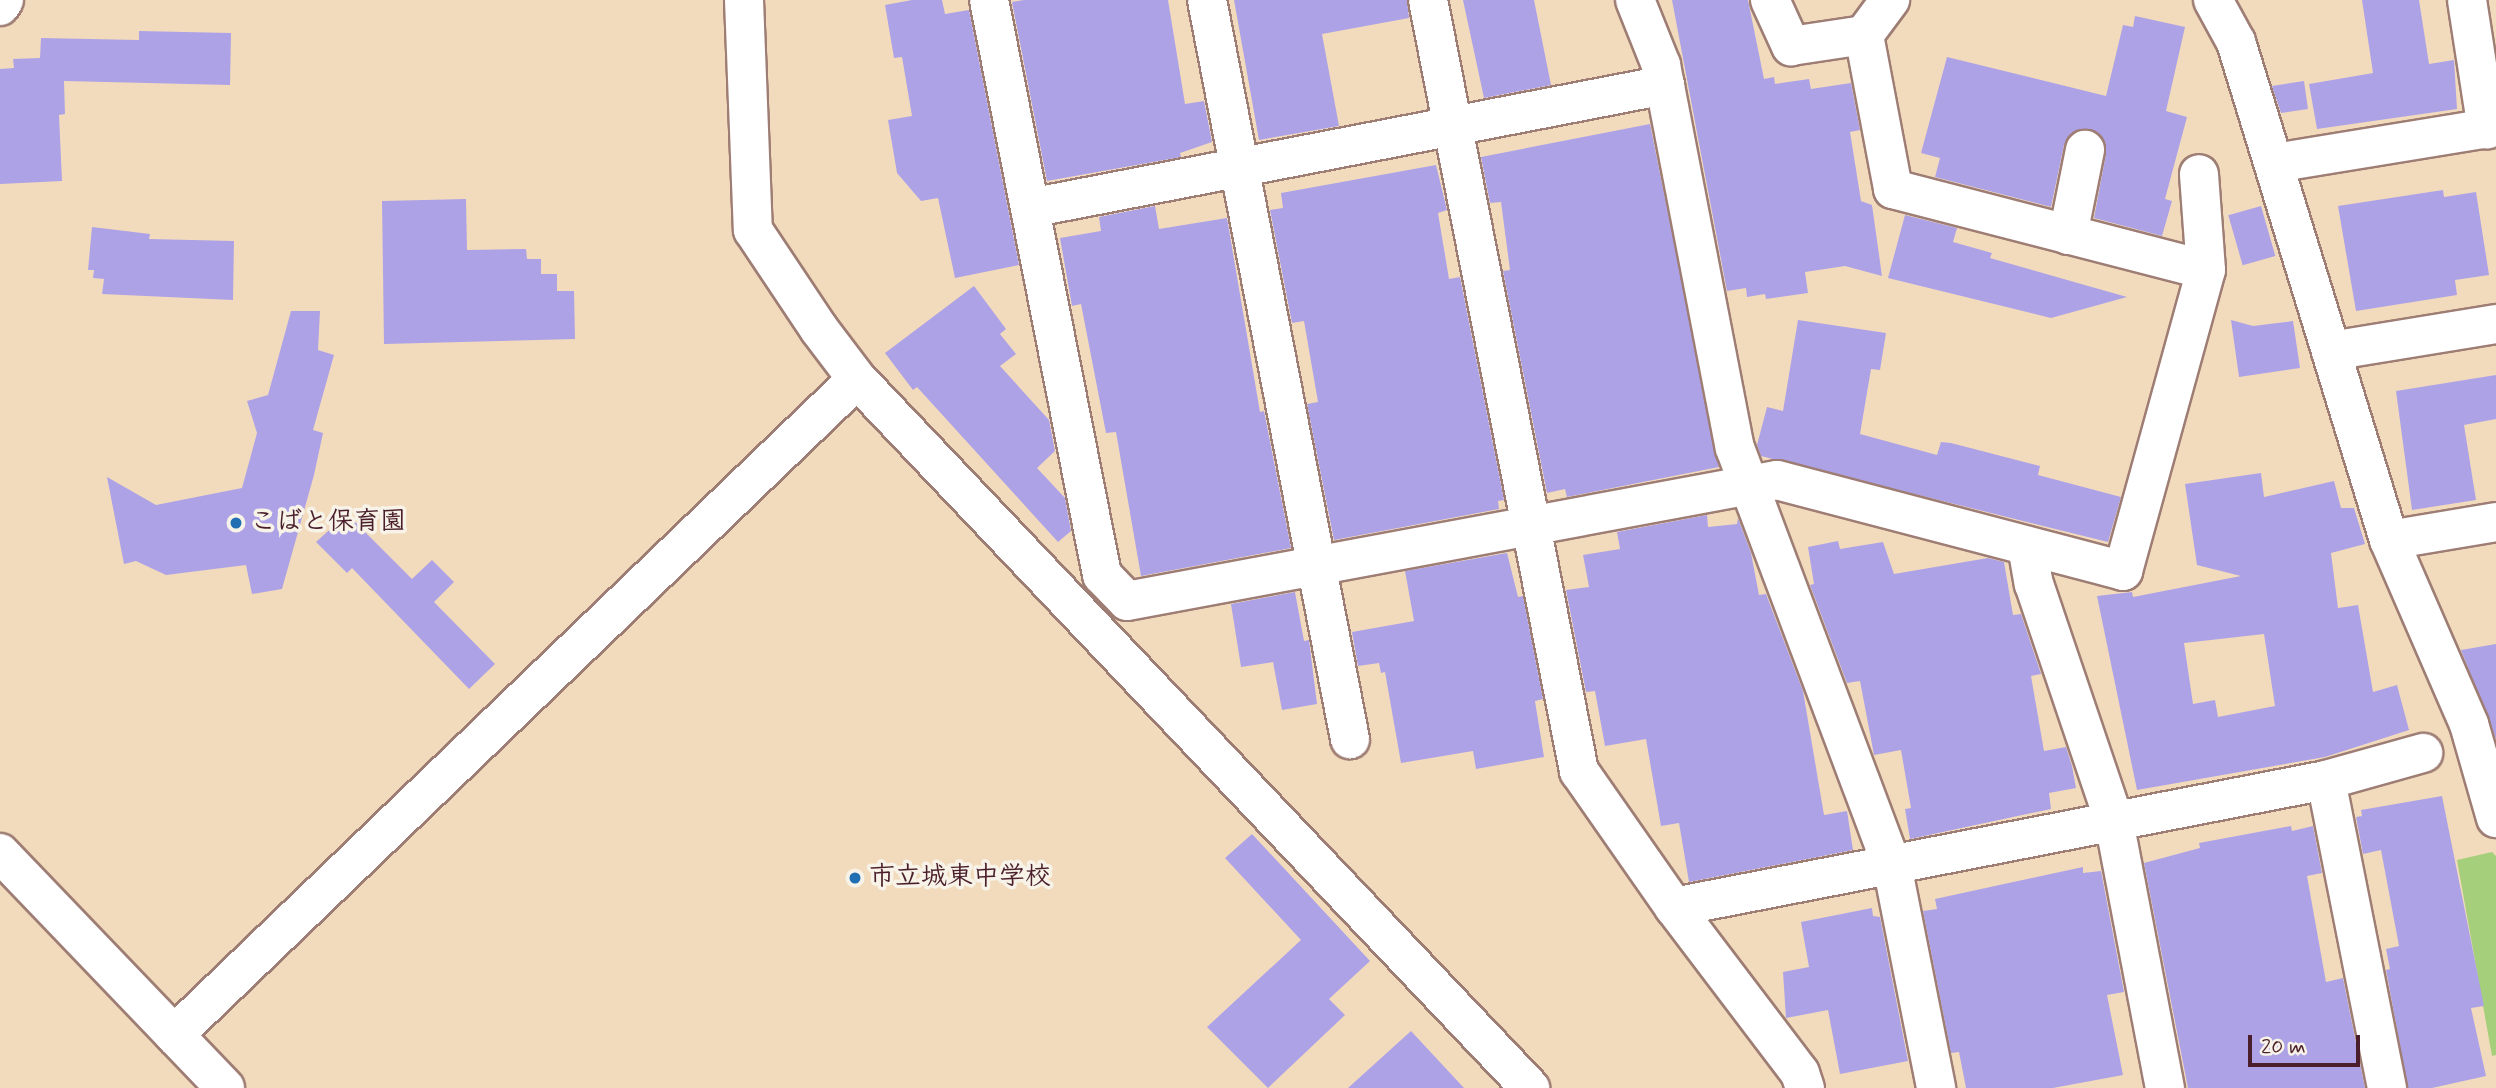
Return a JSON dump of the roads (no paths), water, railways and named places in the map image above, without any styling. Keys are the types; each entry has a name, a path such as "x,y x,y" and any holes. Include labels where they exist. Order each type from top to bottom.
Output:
{"street":[{"path":"0,6 5,0"},
{"path":"744,0 753,230 857,379 1530,1088"},
{"path":"989,0 1102,575 1127,601 1749,482 1777,480 2123,571 2206,270 2199,174"},
{"path":"1207,0 1350,739"},
{"path":"1428,0 1579,771 1674,907 1800,1073 1805,1088"},
{"path":"1635,0 1656,48 1665,85 1735,448 1892,865 1936,1088"},
{"path":"1770,0 1791,46 1864,35 1890,0"},
{"path":"2213,0 2236,42 2389,540 2483,721 2496,818"},
{"path":"2275,163 2491,128 2468,0"},
{"path":"1864,35 1893,190 2206,270"},
{"path":"1030,208 1665,85"},
{"path":"2068,235 2085,150"},
{"path":"2331,351 2496,324"},
{"path":"174,1035 857,379"},
{"path":"2389,540 2496,522"},
{"path":"2027,546 2034,584 2114,821 2165,1088"},
{"path":"1674,907 2326,780 2423,753"},
{"path":"2326,780 2387,1088"},
{"path":"0,853 174,1035 219,1086"}],"place":[{"name":"こばと保育園","path":"236,523"},
{"name":"市立城東中学校","path":"855,878"}]}
